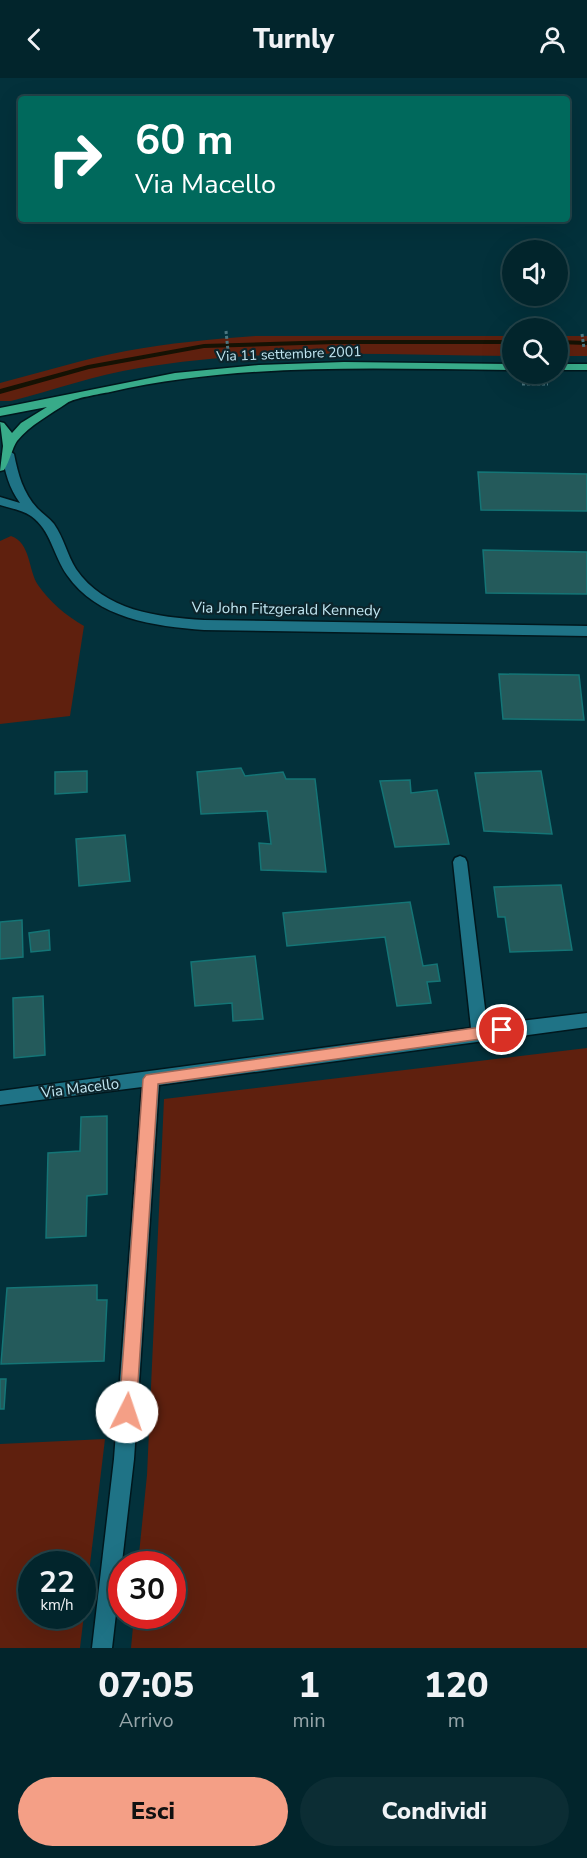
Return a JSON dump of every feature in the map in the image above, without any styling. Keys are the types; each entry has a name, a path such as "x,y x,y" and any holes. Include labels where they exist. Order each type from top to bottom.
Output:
{"main road":[{"name":"Via 11 settembre 2001","path":"0,412 126,384 229,370 336,366 502,367"},
{"path":"568,367 587,367"},
{"name":"Via 11 settembre 2001","path":"0,467 9,448 25,426 69,398"},
{"path":"0,426 4,430 9,448"}],"street":[{"name":"Via John Fitzgerald Kennedy","path":"9,448 13,481 20,496 48,525 57,538 71,572 84,588 109,606 133,615 164,622 587,631"},
{"name":"Via John Fitzgerald Kennedy","path":"0,501 34,512"},
{"path":"460,862 480,1032"},
{"name":"Via Macello","path":"0,1098 480,1032 587,1020"},
{"path":"102,1648 124,1459 151,1079"}],"shaded area":[{"path":"255,336 502,336 502,356 326,354 185,361 123,371 11,401 0,401 0,383 126,351"},
{"path":"568,336 587,336 587,356 568,356"},
{"path":"11,536 22,544 26,551 38,585 58,608 84,626 70,716 0,724 0,541"},
{"path":"587,1048 587,1648 131,1648 133,1629 186,1629 186,1551 139,1551 147,1475 164,1099"},
{"path":"105,1439 92,1551 18,1551 18,1629 82,1629 80,1648 0,1648 0,1444"}],"building":[{"path":"478,472 587,474 587,511 481,510"},
{"path":"483,550 587,552 587,594 486,593"},
{"path":"499,674 579,675 584,720 503,719"},
{"path":"241,768 245,776 283,772 286,779 315,779 326,872 261,870 259,843 271,844 267,811 201,814 197,772"},
{"path":"87,771 87,792 55,794 55,772"},
{"path":"541,771 552,834 484,831 475,773"},
{"path":"410,780 411,793 437,790 449,844 395,847 380,781"},
{"path":"125,835 130,881 79,886 76,839"},
{"path":"561,885 572,950 510,952 505,917 498,917 494,887"},
{"path":"410,902 423,966 437,964 440,981 427,982 431,1003 397,1006 385,937 287,946 283,913"},
{"path":"22,920 23,957 0,959 0,922"},
{"path":"49,930 50,950 31,952 29,933"},
{"path":"255,956 263,1019 233,1021 232,1003 195,1006 191,962"},
{"path":"43,996 45,1055 14,1058 13,998"},
{"path":"107,1116 107,1194 87,1196 86,1236 46,1238 48,1153 80,1151 81,1117"},
{"path":"97,1285 97,1300 107,1300 104,1361 1,1364 7,1288"},
{"path":"0,1379 6,1379 4,1409 0,1409"}],"waterway":[{"path":"0,392 88,367 204,346 335,342 502,342"},
{"path":"568,342 587,343"}],"route":[{"path":"127,1412 151,1079 502,1030"}]}
